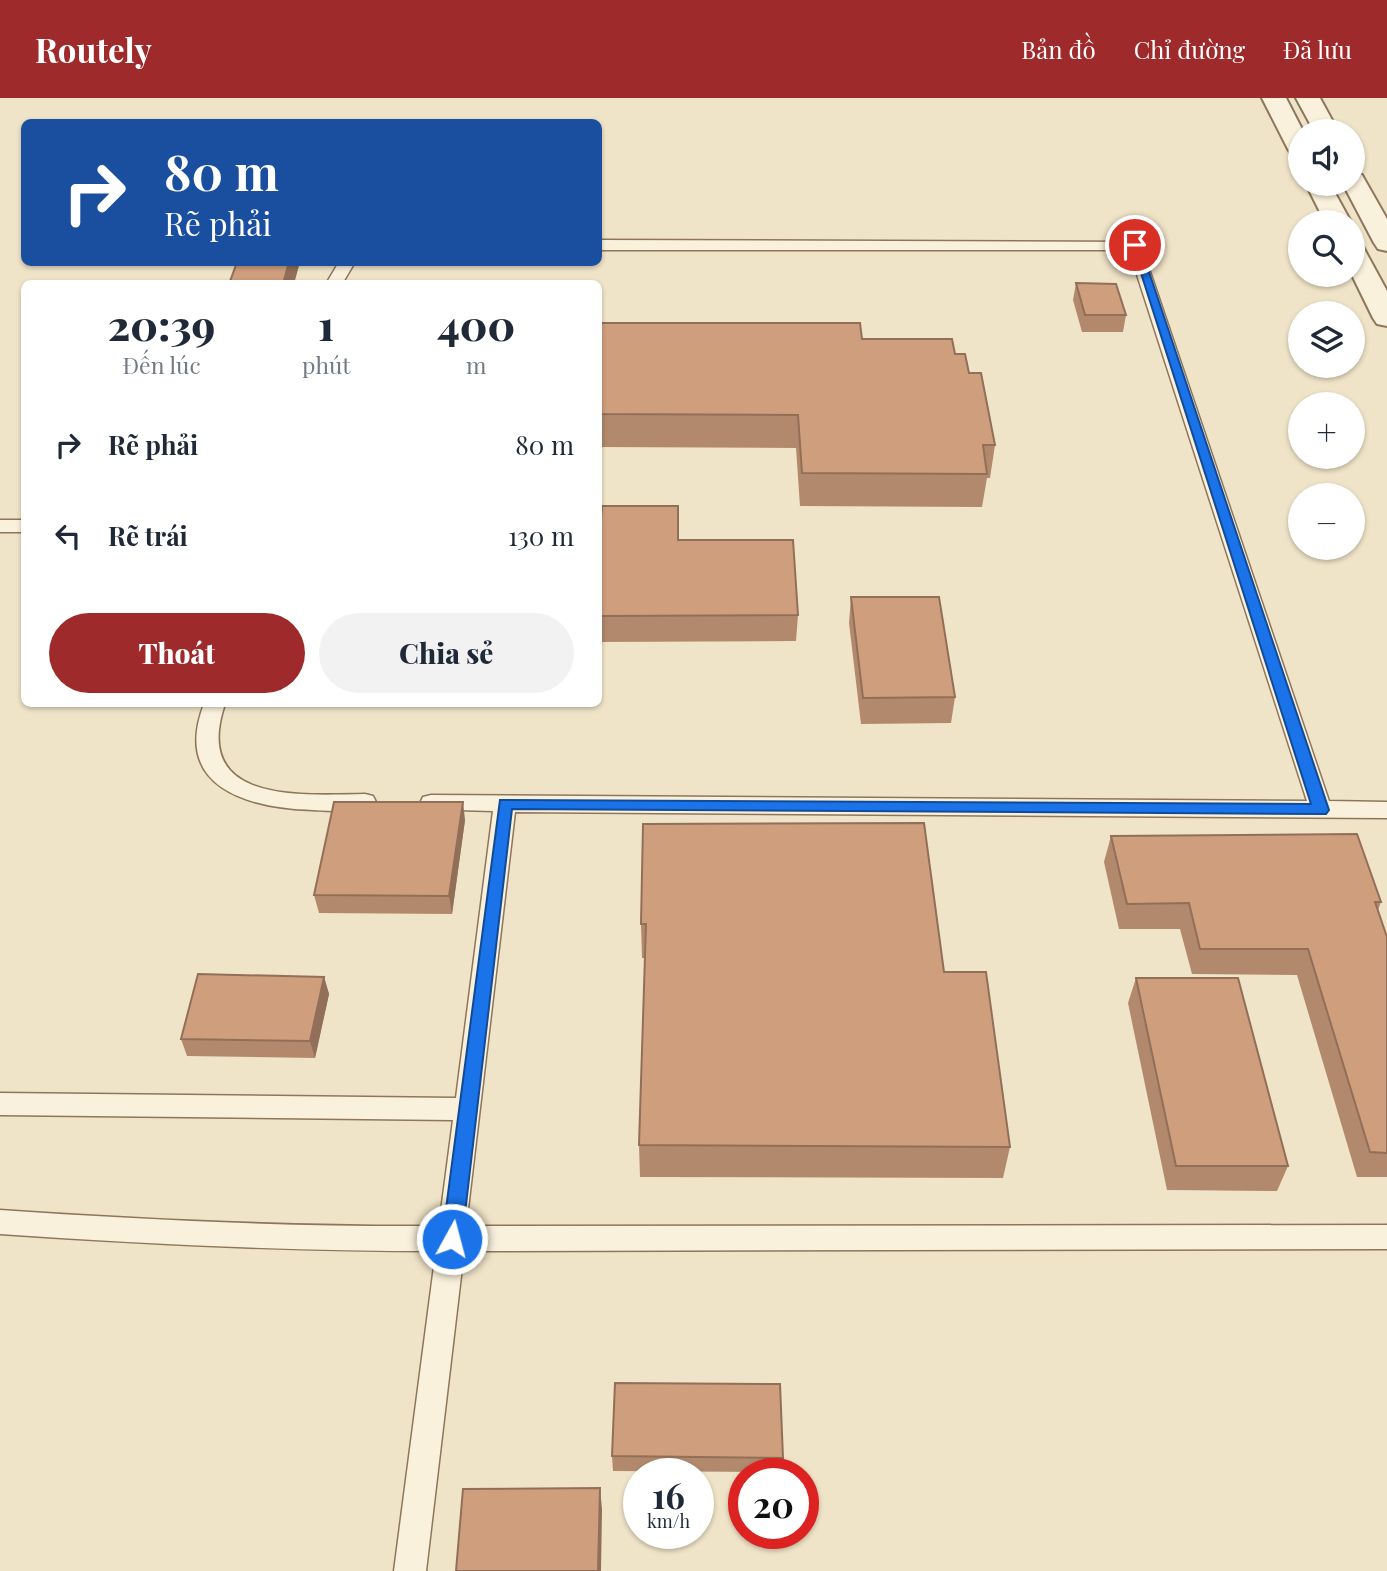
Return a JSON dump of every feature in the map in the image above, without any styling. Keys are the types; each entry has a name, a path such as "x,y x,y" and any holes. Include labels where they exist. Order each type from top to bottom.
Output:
{"street":[{"path":"1274,98 1288,125"},
{"path":"1308,98 1319,119"},
{"path":"1362,196 1387,243"},
{"path":"1365,275 1387,318"}],"lane":[{"path":"602,245 1135,245 1321,810"},
{"path":"0,526 21,526"},
{"path":"213,707 206,732 207,747 217,769 236,787 275,802 383,803"},
{"path":"410,803 1387,810"},
{"path":"410,1571 505,804"},
{"path":"0,1104 467,1109"},
{"path":"0,1222 176,1234 452,1239 1387,1237"}],"building":[{"path":"236,266 288,266 284,280 230,280"},
{"path":"1076,283 1116,284 1126,315 1085,315"},
{"path":"602,323 860,323 862,339 952,339 955,354 965,354 969,373 981,373 995,445 983,445 987,474 802,473 798,415 602,414"},
{"path":"602,506 678,506 678,540 793,540 798,615 602,616"},
{"path":"851,597 939,597 955,697 863,698"},
{"path":"334,802 463,802 449,896 314,895"},
{"path":"924,823 944,972 986,972 1010,1147 639,1145 646,924 641,924 643,824"},
{"path":"1357,834 1381,902 1375,902 1387,937 1387,1153 1370,1152 1308,949 1200,949 1189,903 1127,904 1111,836"},
{"path":"198,974 324,977 310,1041 181,1039"},
{"path":"1136,978 1238,978 1288,1166 1176,1166"},
{"path":"615,1383 780,1384 783,1458 612,1456"},
{"path":"600,1488 598,1571 456,1571 463,1489"}],"route":[{"path":"452,1239 505,804 1321,810 1135,245"}]}
